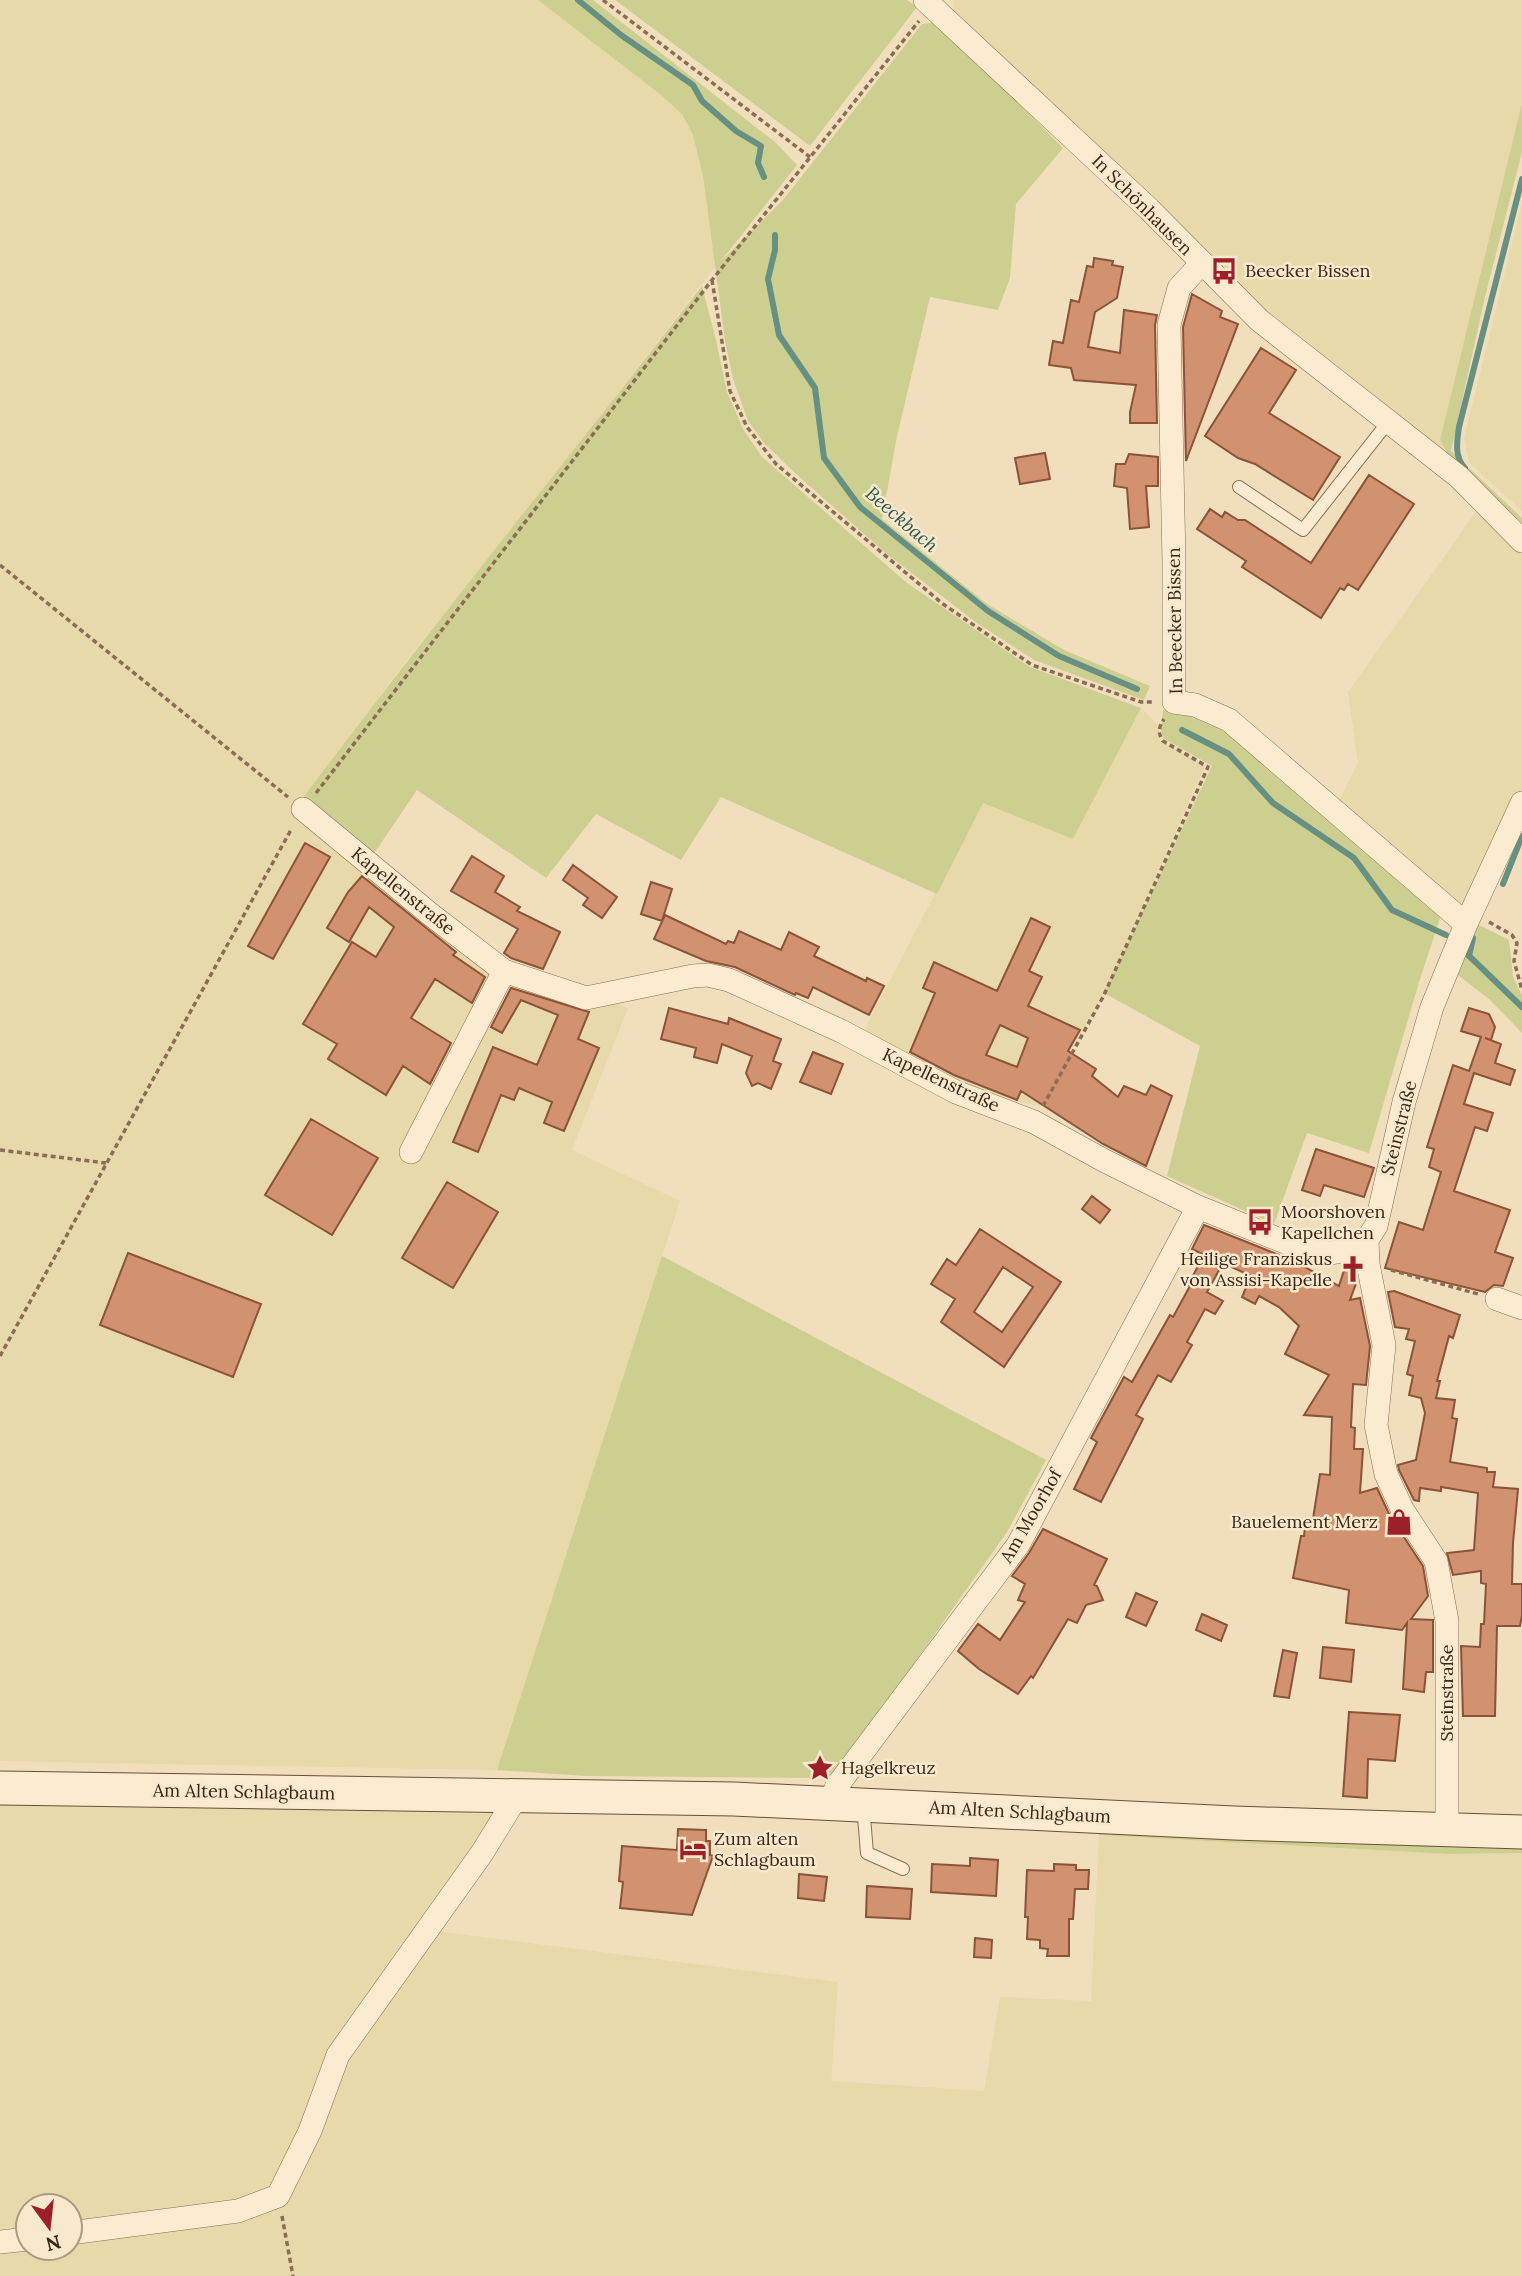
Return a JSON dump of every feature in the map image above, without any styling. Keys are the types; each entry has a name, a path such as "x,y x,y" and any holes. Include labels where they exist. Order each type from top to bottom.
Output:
{"main road":[{"name":"Am Alten Schlagbaum","path":"0,1788 830,1803 1234,1823 1522,1832"}],"street":[{"name":"In Schönhausen","path":"931,2 1149,209 1259,320 1459,477 1522,541"},
{"name":"In Beecker Bissen","path":"1201,264 1179,288 1169,325 1174,702 1195,705 1229,720 1466,924"},
{"name":"Steinstraße","path":"1447,1831 1447,1621 1436,1562 1402,1509 1386,1474 1376,1426 1384,1345 1368,1264 1367,1240 1376,1226 1404,1102 1432,1007 1466,924 1522,803"},
{"name":"Kapellenstraße","path":"303,809 504,971 586,998 693,976 708,975 729,980 841,1031 957,1092 1034,1122 1198,1207 1305,1250 1331,1253 1348,1251 1367,1240"},
{"path":"411,1152 504,971"},
{"name":"Am Moorhof","path":"830,1803 837,1786 1018,1545 1198,1207"},
{"path":"1497,1299 1522,1308"},
{"path":"84,2231 238,2211 278,2196 310,2131 338,2055 482,1853 503,1795"}],"lane":[{"path":"1239,487 1303,530 1389,421"},
{"path":"863,1805 867,1853 904,1869"}],"path":[{"path":"603,0 810,157"},
{"path":"0,1356 303,809 712,280 931,2"},
{"path":"712,280 730,391 747,426 776,464 943,604 1032,665 1140,702 1174,702 1159,728 1159,736 1208,767 1102,998 1034,1122"},
{"path":"0,565 303,809"},
{"path":"1466,924 1491,921 1512,935 1517,943 1514,961 1522,990"},
{"path":"0,1150 106,1163"},
{"path":"1368,1264 1497,1299"},
{"path":"278,2196 293,2276"}],"shaded area":[{"path":"0,0 538,0 661,95 682,114 693,135 703,176 715,267 502,543 409,657 294,810 497,958 542,978 628,1008 572,1150 680,1201 497,1770 0,1761"},
{"path":"954,0 1522,0 1522,103 1440,440 1449,456 1278,324 953,17"},
{"path":"1522,203 1522,511 1469,462 1464,438"},
{"path":"1478,509 1522,553 1522,792 1466,913 1338,803 1358,763 1348,692"},
{"path":"1141,708 1159,727 1159,740 1205,766 1104,993 1040,1106 1019,1102 952,1078 863,1032 983,802 1073,839"},
{"path":"0,1802 518,1815 435,1931 838,1982 831,2081 984,2091 1000,1997 1091,2001 1099,1835 1449,1854 1522,1853 1522,2276 0,2276"}],"green space":[{"path":"538,0 593,0 775,142 797,165 721,261 783,200 922,24 938,22 1063,148 1016,204 1010,278 998,310 930,297 897,436 882,519 987,604 1064,650 1150,686 1144,700 1034,660 977,623 887,554 765,444 748,421 733,379 725,340 703,176 693,135 682,114 661,95"},
{"path":"615,0 907,0 917,7 810,146"},
{"path":"1522,103 1522,152 1484,301 1451,451 1522,518 1522,531 1449,456 1440,440"},
{"path":"702,286 727,392 743,429 762,457 907,583 1030,667 1141,708 1073,839 983,803 937,894 721,797 681,860 596,814 546,878 417,790 373,855 299,803"},
{"path":"1163,710 1177,711 1226,732 1428,904 1440,918 1369,1153 1307,1133 1274,1224 1167,1176 1200,1046 1104,993 1212,766 1163,738"},
{"path":"1477,924 1509,940 1513,977 1522,995 1522,1033 1490,1000 1444,964"},
{"path":"662,1256 1046,1460 1007,1532 833,1778 586,1776 497,1770"},
{"path":"1099,1825 1522,1842 1522,1853 1449,1854 1099,1835"}],"building":[{"path":"1094,258 1113,261 1112,265 1123,267 1117,298 1095,312 1088,347 1120,353 1124,310 1157,315 1157,423 1130,423 1136,385 1074,380 1071,368 1049,365 1053,341 1063,343 1071,300 1079,302 1087,266 1093,267"},
{"path":"1192,294 1222,311 1220,317 1238,324 1186,461 1183,327"},
{"path":"1261,348 1296,370 1269,413 1340,457 1313,500 1255,464 1238,458 1205,436"},
{"path":"1045,453 1050,479 1020,484 1015,458"},
{"path":"1129,454 1158,457 1158,486 1146,486 1149,527 1130,529 1127,488 1114,486 1116,464 1125,464"},
{"path":"1369,475 1414,504 1358,590 1348,584 1344,590 1340,588 1321,618 1242,567 1246,561 1197,529 1210,509 1222,517 1225,512 1238,520 1245,520 1311,563"},
{"path":"305,843 330,857 273,959 248,946"},
{"path":"472,856 504,876 495,892 520,907 517,911 560,932 543,969 504,953 518,929 451,891"},
{"path":"573,865 617,897 602,918 583,905 588,898 563,880"},
{"path":"362,876 456,952 453,955 485,977 472,1003 435,979 411,1018 451,1043 430,1084 403,1066 386,1095 328,1059 337,1044 303,1024 352,942 376,957 394,927 369,907 349,942 327,928 348,892"},
{"path":"651,882 672,889 662,921 641,914"},
{"path":"665,915 726,944 728,941 734,943 739,931 781,950 789,932 819,947 814,956 866,981 867,978 884,986 869,1015 813,987 808,998 796,993 795,995 735,967 706,961 654,939"},
{"path":"1031,918 1050,927 1029,971 1042,977 1028,1006 1080,1030 1068,1051 1096,1069 1092,1076 1118,1097 1124,1086 1146,1095 1151,1085 1172,1096 1146,1166 1103,1144 1021,1091 1017,1100 954,1075 910,1052 935,993 923,988 934,962 997,991","holes":["1000,1025 1028,1038 1017,1067 986,1055"]},
{"path":"511,988 589,1012 578,1039 599,1048 564,1131 544,1123 552,1102 519,1088 514,1100 501,1095 478,1152 453,1142 493,1047 537,1065 558,1015 521,1000 502,1033 491,1027"},
{"path":"669,1008 728,1024 729,1018 781,1039 773,1061 781,1064 771,1089 758,1083 752,1086 746,1073 752,1056 722,1044 717,1063 694,1057 696,1048 661,1039"},
{"path":"1469,1008 1489,1014 1495,1027 1491,1040 1485,1038 1501,1044 1495,1063 1515,1070 1510,1085 1474,1073 1464,1104 1493,1113 1487,1131 1475,1127 1454,1191 1510,1210 1495,1252 1513,1258 1503,1286 1494,1285 1485,1292 1385,1268 1399,1222 1423,1230 1441,1172 1429,1167 1434,1149 1427,1147 1453,1065 1469,1071 1481,1037 1461,1031"},
{"path":"813,1052 843,1064 831,1094 800,1082"},
{"path":"311,1119 378,1158 332,1235 265,1195"},
{"path":"1316,1149 1374,1168 1364,1197 1324,1185 1320,1196 1302,1190"},
{"path":"447,1182 498,1212 453,1288 402,1258"},
{"path":"1092,1196 1110,1210 1100,1223 1082,1209"},
{"path":"1204,1225 1294,1261 1339,1286 1346,1264 1354,1264 1357,1281 1350,1300 1360,1298 1370,1346 1366,1385 1353,1384 1351,1427 1355,1428 1354,1449 1363,1449 1360,1493 1377,1488 1390,1516 1423,1566 1428,1596 1411,1619 1433,1620 1433,1672 1426,1672 1424,1692 1403,1689 1407,1623 1402,1630 1346,1623 1349,1590 1293,1578 1306,1518 1313,1519 1320,1474 1330,1475 1332,1417 1304,1415 1329,1375 1285,1354 1299,1326 1279,1307 1259,1296 1255,1304 1242,1297 1251,1276 1223,1263 1207,1292 1223,1301 1215,1314 1205,1309 1187,1342 1192,1345 1171,1382 1158,1375 1136,1415 1143,1419 1101,1502 1074,1489 1097,1442 1091,1438 1124,1377 1132,1382 1170,1315 1173,1317 1190,1286 1188,1285 1204,1255 1192,1249"},
{"path":"980,1229 1061,1282 1004,1367 941,1322 955,1299 931,1284 947,1259 956,1265","holes":["1003,1267 1033,1287 1002,1332 974,1312"]},
{"path":"128,1253 261,1304 233,1377 100,1325"},
{"path":"1394,1291 1460,1315 1453,1338 1449,1336 1437,1381 1440,1381 1436,1398 1455,1400 1452,1418 1457,1419 1450,1462 1487,1468 1487,1472 1495,1472 1493,1487 1518,1489 1512,1584 1522,1584 1522,1615 1520,1626 1497,1626 1495,1716 1463,1716 1461,1646 1480,1647 1486,1584 1481,1583 1481,1571 1453,1575 1447,1553 1474,1550 1478,1493 1441,1487 1441,1491 1420,1488 1419,1501 1414,1500 1399,1470 1398,1465 1416,1460 1425,1413 1421,1398 1409,1395 1413,1376 1407,1374 1415,1341 1406,1339 1409,1329 1395,1327 1388,1292"},
{"path":"1043,1529 1107,1559 1094,1585 1103,1600 1086,1605 1077,1623 1068,1619 1033,1678 1031,1676 1018,1694 979,1669 958,1651 978,1624 1000,1640 1025,1602 1018,1600 1025,1584 1012,1576"},
{"path":"1136,1593 1157,1602 1146,1626 1126,1617"},
{"path":"1202,1614 1227,1625 1221,1641 1196,1630"},
{"path":"1323,1647 1354,1650 1351,1682 1320,1678"},
{"path":"1283,1650 1297,1653 1289,1698 1274,1696"},
{"path":"1349,1712 1400,1715 1395,1761 1368,1759 1367,1798 1343,1796"},
{"path":"678,1829 706,1830 706,1841 710,1841 710,1855 713,1856 692,1915 620,1908 623,1882 619,1881 622,1846 677,1850"},
{"path":"970,1858 998,1860 996,1896 931,1892 932,1864 970,1866"},
{"path":"1054,1864 1076,1865 1076,1870 1089,1870 1088,1889 1075,1889 1073,1919 1069,1919 1069,1956 1047,1956 1048,1949 1040,1948 1040,1940 1027,1939 1027,1870 1054,1871"},
{"path":"799,1874 827,1877 824,1901 798,1898"},
{"path":"867,1886 912,1889 910,1919 866,1917"},
{"path":"975,1938 992,1940 991,1958 974,1957"}],"waterway":[{"name":"Beeckbach","path":"578,0 621,35 693,85 702,101 736,131 761,146 758,163 764,177"},
{"path":"1465,468 1458,454 1459,427 1522,179"},
{"name":"Beeckbach","path":"775,235 775,250 768,279 779,335 815,388 824,458 860,507 988,611 1059,656 1137,689"},
{"name":"Beeckbach","path":"1182,730 1229,754 1273,803 1354,858 1392,910 1446,935"},
{"path":"1503,884 1522,836"},
{"path":"1469,956 1473,938"},
{"name":"Beeckbach","path":"1465,952 1522,1007"}],"place":[{"name":"Beecker Bissen","path":"1224,271"},
{"name":"Moorshoven Kapellchen","path":"1260,1222"},
{"name":"Heilige Franziskus von Assisi-Kapelle","path":"1353,1269"},
{"name":"Bauelement Merz","path":"1399,1522"},
{"name":"Hagelkreuz","path":"820,1768"},
{"name":"Zum alten Schlagbaum","path":"693,1849"}]}
